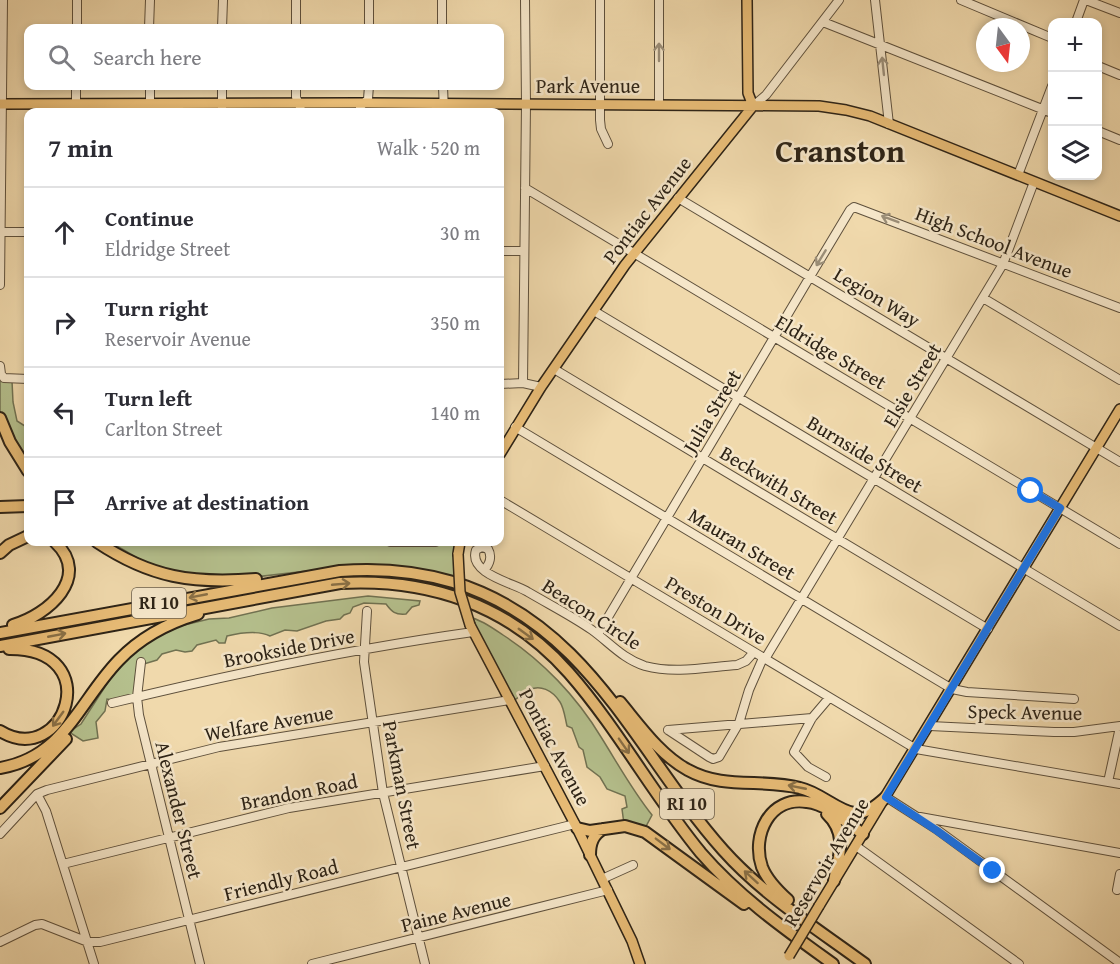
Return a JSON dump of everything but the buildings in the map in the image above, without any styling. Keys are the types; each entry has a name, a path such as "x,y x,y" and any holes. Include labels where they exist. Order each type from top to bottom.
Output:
{"highway":[{"path":"0,418 10,442 24,465"},
{"path":"2,507 24,506"},
{"path":"0,554 9,545 24,538"},
{"path":"0,628 33,618 56,601 67,581 69,568 66,554 59,546"},
{"path":"105,546 136,565 197,580 220,582 317,574"},
{"path":"115,546 139,561 174,576"},
{"name":"RI 10","path":"0,633 317,574 352,570 387,570 422,575 478,591 509,606 538,625 566,648 597,682 723,850 765,890 865,964"},
{"name":"RI 10","path":"0,648 283,592 340,583 375,582 410,585 465,600 517,627 544,648 576,680 685,831 714,867 748,900 833,964"},
{"path":"0,768 28,759 53,743 70,725 111,669 131,648 163,627 205,612 283,592"},
{"path":"0,648 26,650 48,657 60,669 68,690 68,702 64,713 57,724 47,732 24,738 0,731"},
{"path":"566,648 601,679 662,751 686,769 700,776 723,782 804,788 823,796 843,809 859,822 864,832"},
{"path":"0,808 70,735 89,708 111,669"},
{"path":"843,809 853,813 864,812 886,797"},
{"path":"830,939 776,888 765,872 760,858 760,834 766,819 778,807 800,801 817,804 864,832"},
{"path":"800,801 811,804 824,812 838,828 841,845 834,881"},
{"path":"576,826 590,831 630,826 645,832 755,912 785,929"},
{"path":"590,855 590,845 594,837 609,827"}],"main road":[{"path":"747,0 748,93 753,106"},
{"name":"Park Avenue","path":"1,104 76,104 150,108 300,108 364,103 431,108"},
{"name":"Park Avenue","path":"460,108 526,104 826,106 854,112 889,124 1120,216"},
{"name":"Pontiac Avenue","path":"504,447 541,387 634,254 753,106"},
{"name":"Reservoir Avenue","path":"787,960 1120,409"},
{"name":"Pontiac Avenue","path":"459,546 460,592 471,629 576,826 632,941 640,964"}],"street":[{"path":"0,285 3,0"},
{"path":"77,0 77,24"},
{"path":"149,24 150,0"},
{"path":"222,24 223,0"},
{"path":"296,0 296,24"},
{"path":"369,0 369,24"},
{"path":"442,0 442,24"},
{"path":"523,384 525,0"},
{"path":"600,0 601,129 608,144"},
{"path":"659,0 659,104"},
{"name":"Pontiac Avenue","path":"753,106 766,95 839,0"},
{"path":"875,0 889,124"},
{"path":"961,0 1048,36"},
{"path":"1078,18 1085,0 1120,13"},
{"path":"823,22 1048,111"},
{"path":"1102,68 1120,75"},
{"path":"76,90 76,104"},
{"path":"150,90 150,108"},
{"path":"222,90 222,108"},
{"path":"297,90 300,108"},
{"path":"360,108 369,99 369,90"},
{"path":"443,90 444,108"},
{"path":"1018,175 1048,98"},
{"path":"1102,133 1120,140"},
{"name":"Elsie Street","path":"739,723 668,730 713,759 719,757 739,723 749,690 764,658 802,600 1004,264 1034,182"},
{"name":"Eldridge Street","path":"525,188 1120,544"},
{"name":"Legion Way","path":"678,198 1120,462"},
{"name":"High School Avenue","path":"857,207 1120,308"},
{"name":"Julia Street","path":"598,634 850,210 857,207"},
{"path":"1,232 24,232"},
{"path":"504,251 524,251"},
{"path":"983,298 1120,380"},
{"name":"Burnside Street","path":"594,311 1120,626"},
{"name":"Beckwith Street","path":"554,369 988,629"},
{"path":"1,370 4,378 24,379"},
{"path":"504,384 541,387"},
{"name":"Mauran Street","path":"515,428 951,689"},
{"name":"Preston Drive","path":"504,502 916,749"},
{"name":"Beacon Circle","path":"484,570 496,579 520,587 598,634 631,660 662,669 737,665 746,661 754,652"},
{"name":"Parkman Street","path":"367,611 363,651 383,793 425,964"},
{"name":"Brookside Drive","path":"112,703 226,676 471,629"},
{"name":"Alexander Street","path":"141,662 137,697 139,715 200,964"},
{"path":"951,689 1074,699"},
{"path":"826,777 808,767 794,755 795,748 812,718 829,698"},
{"name":"Welfare Avenue","path":"37,794 219,747 510,700"},
{"path":"739,723 812,718"},
{"name":"Speck Avenue","path":"930,726 1054,732 1120,727"},
{"path":"1108,782 1120,727"},
{"path":"916,749 1120,784"},
{"name":"Brandon Road","path":"63,864 289,808 545,766"},
{"path":"0,834 37,794 46,811 93,964"},
{"path":"886,797 1120,963"},
{"path":"915,816 1120,853"},
{"name":"Friendly Road","path":"0,941 42,924 88,942 100,942 576,826"},
{"path":"856,846 1019,964"},
{"path":"602,879 633,865"},
{"path":"1117,890 1120,874"},
{"name":"Paine Avenue","path":"312,964 608,890"}],"green space":[{"path":"0,377 12,381 17,421 24,425 24,465 0,422"},
{"path":"117,546 458,546 457,579 413,568 368,564 229,580 195,580 146,563"},
{"path":"368,596 420,601 419,605 412,607 406,614 394,612 386,604 364,603 353,607 350,613 340,619 326,621 297,631 285,630 270,636 255,633 238,634 227,636 225,643 219,643 216,640 197,645 192,651 176,650 162,654 157,660 137,666 136,695 113,700 107,699 105,711 96,722 98,738 83,741 69,732 81,724 110,679 138,646 172,628 272,608"},
{"path":"466,616 485,624 517,645 558,680 570,694 652,815 644,830 624,824 622,809 627,807 625,796 607,789 600,777 587,767 583,750 579,747 572,728 567,726 561,704 554,695 546,689 537,688 527,691 511,702"}],"district":[{"name":"Cranston","path":"840,151"}],"route":[{"path":"993,871 886,797 1060,508 1031,491"}]}
